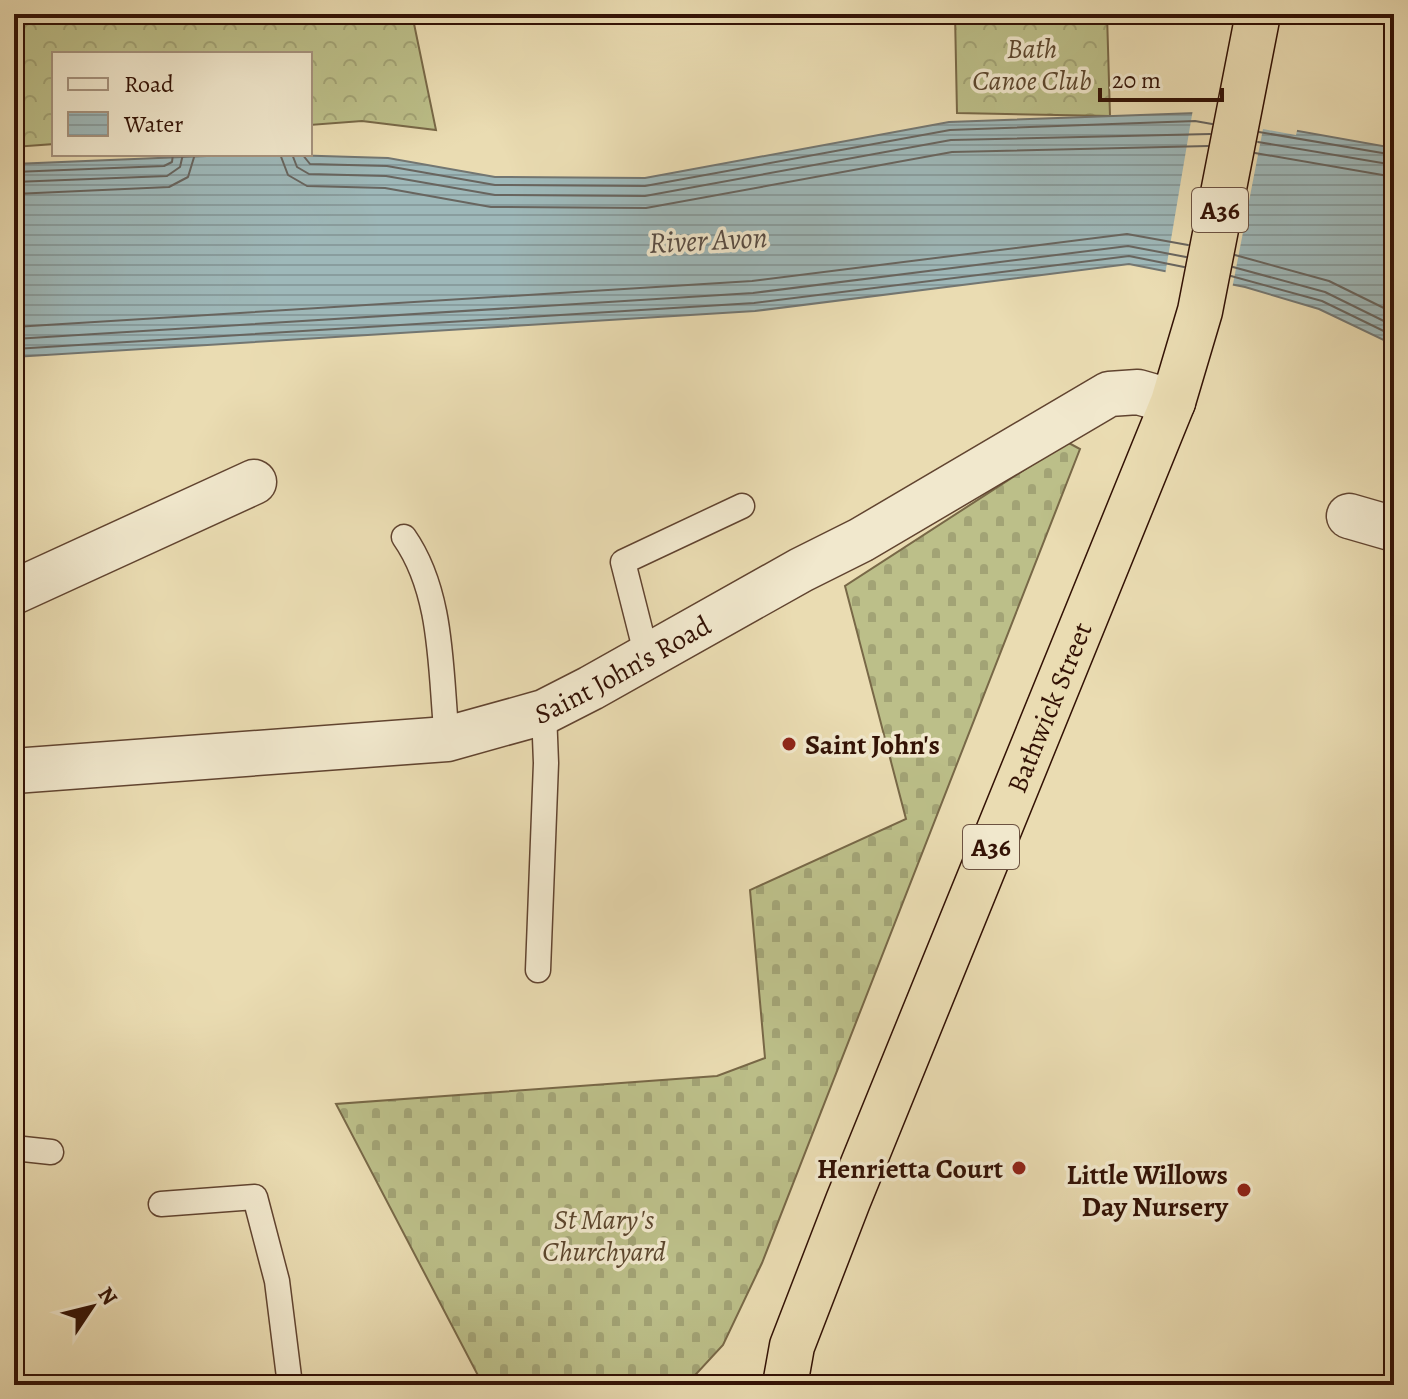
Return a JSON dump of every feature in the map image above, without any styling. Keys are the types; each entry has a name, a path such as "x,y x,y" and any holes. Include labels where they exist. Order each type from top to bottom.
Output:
{"highway":[{"name":"Bathwick Street","path":"785,1385 792,1346 838,1227 1173,402 1200,311 1258,14"}],"street":[{"name":"Saint John's Road","path":"14,771 447,739 544,712 861,540 1109,394 1138,392 1173,402"},
{"path":"14,592 254,482"},
{"path":"1349,516 1394,529"}],"lane":[{"path":"647,657 623,562 742,506"},
{"path":"404,537 415,552 430,594 447,739"},
{"path":"538,970 546,763 544,712"},
{"path":"14,1148 51,1152"},
{"path":"161,1204 255,1197 277,1281 290,1385"}],"green space":[{"path":"14,14 412,14 436,130 362,121 312,125 312,52 52,52 52,144 14,147"},
{"name":"Bath Canoe Club","path":"955,14 1107,14 1110,116 957,113"},
{"name":"St Mary's Churchyard","path":"1067,442 1080,449 762,1263 723,1345 686,1385 483,1385 336,1104 717,1076 765,1058 750,890 906,819 845,586"}],"water":[{"name":"River Avon","path":"1196,113 1394,148 1394,345 1319,309 1245,287 1129,264 755,311 14,357 14,164 207,156 312,156 388,158 495,177 645,178 949,122"}],"pier":[{"path":"1193,109 1298,126 1296,135 1263,129 1232,289 1165,275"}],"place":[{"name":"Saint John's","path":"789,744"},
{"name":"Henrietta Court","path":"1019,1168"},
{"name":"Little Willows Day Nursery","path":"1244,1190"}]}
